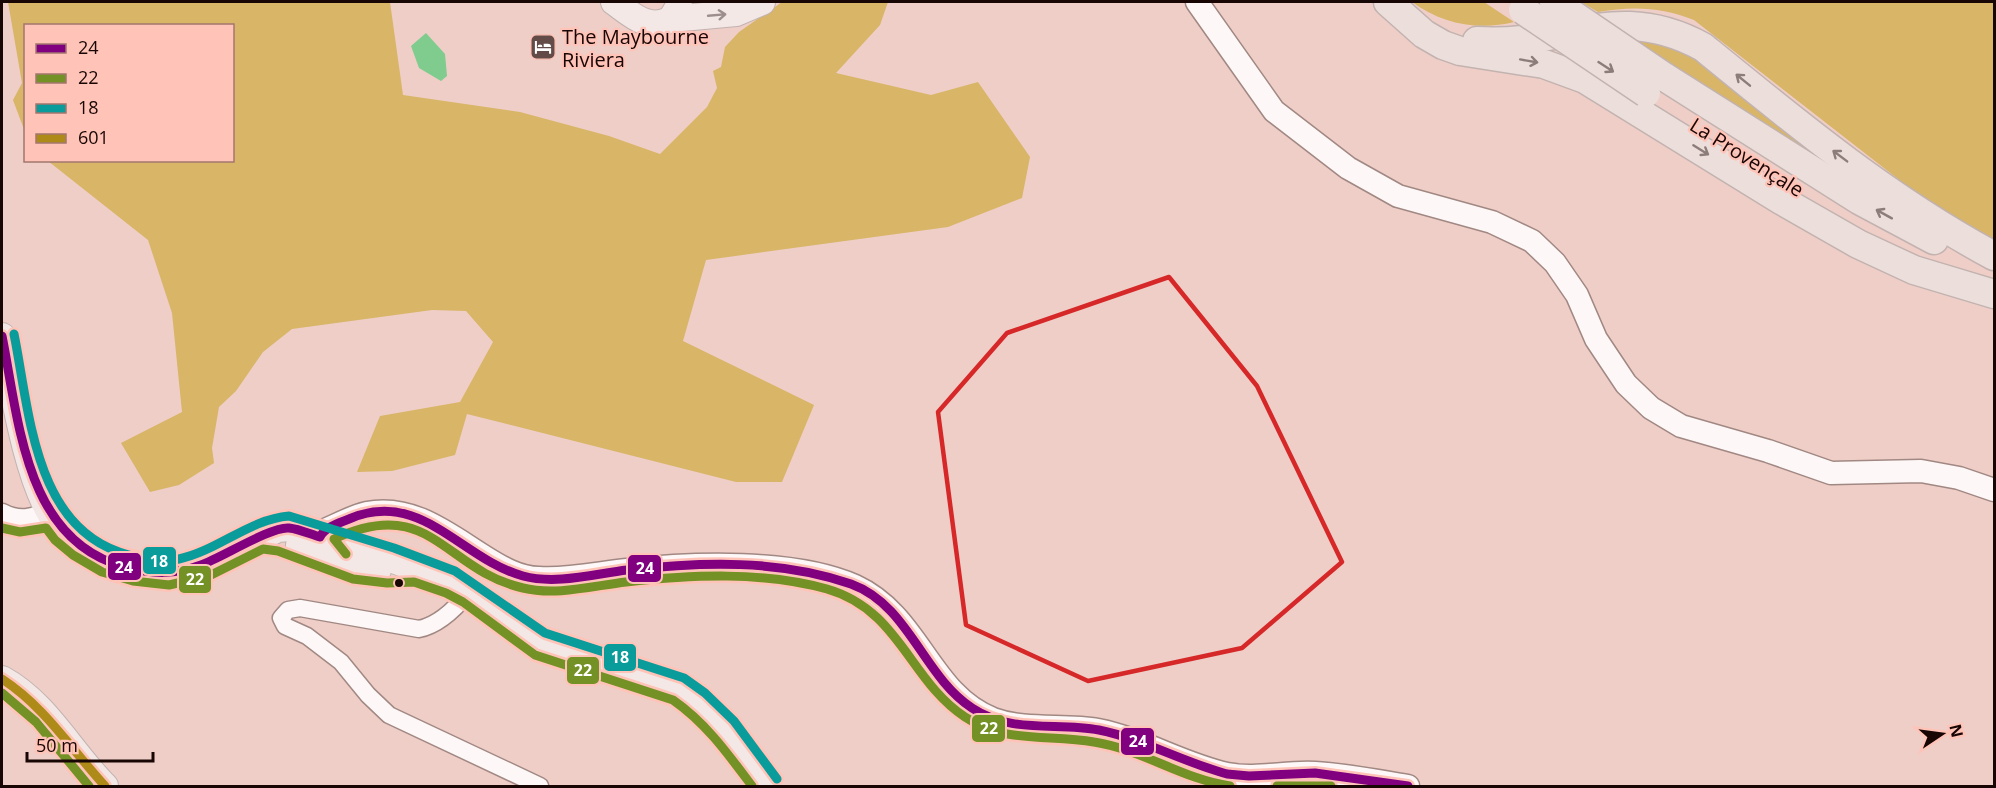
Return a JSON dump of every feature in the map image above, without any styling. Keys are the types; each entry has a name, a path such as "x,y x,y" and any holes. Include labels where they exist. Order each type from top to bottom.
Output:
{"highway":[{"name":"La Provençale","path":"1554,2 1654,84 1875,235 1995,293"},
{"path":"1394,6 1455,36 1480,41 1520,38 1624,18 1649,22 1675,30 1703,47 1860,171 1926,216 1995,256"},
{"path":"1394,6 1424,34 1460,51 1544,64 1585,79 1781,200 1858,244 1914,270 1995,293"},
{"name":"La Provençale","path":"1517,6 1905,226 1995,265"}],"main road":[{"path":"614,2 644,23 658,24 675,10 736,13 762,2"},
{"path":"2,336 33,469 51,514 64,532 79,545 106,561 134,569 168,573 206,564 261,537 391,559 451,582 469,592 540,644 678,689 697,702 725,729 767,786"},
{"path":"2,679 18,688 35,703 95,782"}],"street":[{"path":"1197,2 1274,111 1348,168 1398,196 1492,222 1532,241 1555,263 1577,296 1596,339 1626,384 1651,408 1681,426 1768,451 1830,473 1921,471 1959,478 1995,490"},
{"path":"326,547 351,520 363,514 387,511 417,516 507,570 536,579 631,570 763,564 854,586 886,605 904,624 944,683 974,709 993,719 1018,724 1097,730 1139,742 1197,766 1246,781 1314,773 1408,786"},
{"path":"2,515 14,521 30,521 51,514"},
{"path":"469,592 458,605 431,627 419,629 300,608 288,610 281,618 285,626 307,636 341,662 368,695 389,715 540,786"}],"highlighted area":[{"path":"1169,277 1257,386 1342,562 1242,648 1088,681 966,625 938,412 1007,333"}],"shaded area":[{"path":"8,2 390,2 403,95 520,112 609,136 660,154 707,107 717,88 713,71 721,67 725,47 739,32 782,2 888,2 880,25 836,73 931,95 978,82 1030,157 1022,198 948,227 706,260 683,341 814,405 782,482 736,482 467,414 455,455 392,471 357,472 380,416 460,402 493,342 466,311 432,310 292,329 263,352 236,391 219,407 212,448 214,463 179,485 150,492 121,443 182,412 172,313 148,240 49,162 234,162 234,24 24,24 24,129 13,100 22,83"},
{"path":"1412,2 1484,2 1514,22 1487,26 1461,24 1436,16"},
{"path":"1581,2 1994,2 1994,241 1976,234 1916,193 1694,20 1670,12 1647,9 1598,12"},
{"path":"1617,26 1660,31 1839,168 1731,107"},
{"path":"426,33 445,54 447,76 441,81 419,68 411,46"}],"transit line":[{"name":"18","path":"14,334 32,432 42,465 55,495 73,521 97,542 135,557 166,561 193,555 261,523 289,516 394,548 455,571 545,633 684,678 705,693 734,721 777,779"},
{"name":"24","path":"2,336 22,440 32,474 47,505 66,532 92,553 125,567 154,572 182,571 281,529 289,528 320,537 329,528 349,519 375,512 398,512 419,519 440,530 501,567 523,576 536,578 562,579 627,570 712,564 768,566 796,570 851,584 871,594 902,624 955,694 972,708 987,716 1018,724 1099,730 1131,739 1227,774 1249,776 1315,773 1408,786"},
{"name":"22","path":"346,554 334,539 367,527 393,525 416,530 496,579 536,590 561,591 626,582 701,576 778,579 827,589 852,599 871,613 888,629 946,702 980,725 1012,735 1077,740 1111,746 1195,777 1230,786"},
{"name":"22","path":"2,528 20,532 46,528 55,540 73,555 102,572 133,581 169,585 209,576 263,549 278,551 353,579 387,583 414,582 446,593 463,602 535,655 673,700 706,729 752,786"},
{"name":"601","path":"2,679 45,715 105,786"},
{"name":"22","path":"2,693 36,722 89,786"},
{"name":"22","path":"1277,786 1331,786"}],"place":[{"name":"The Maybourne Riviera","path":"543,47"}]}
